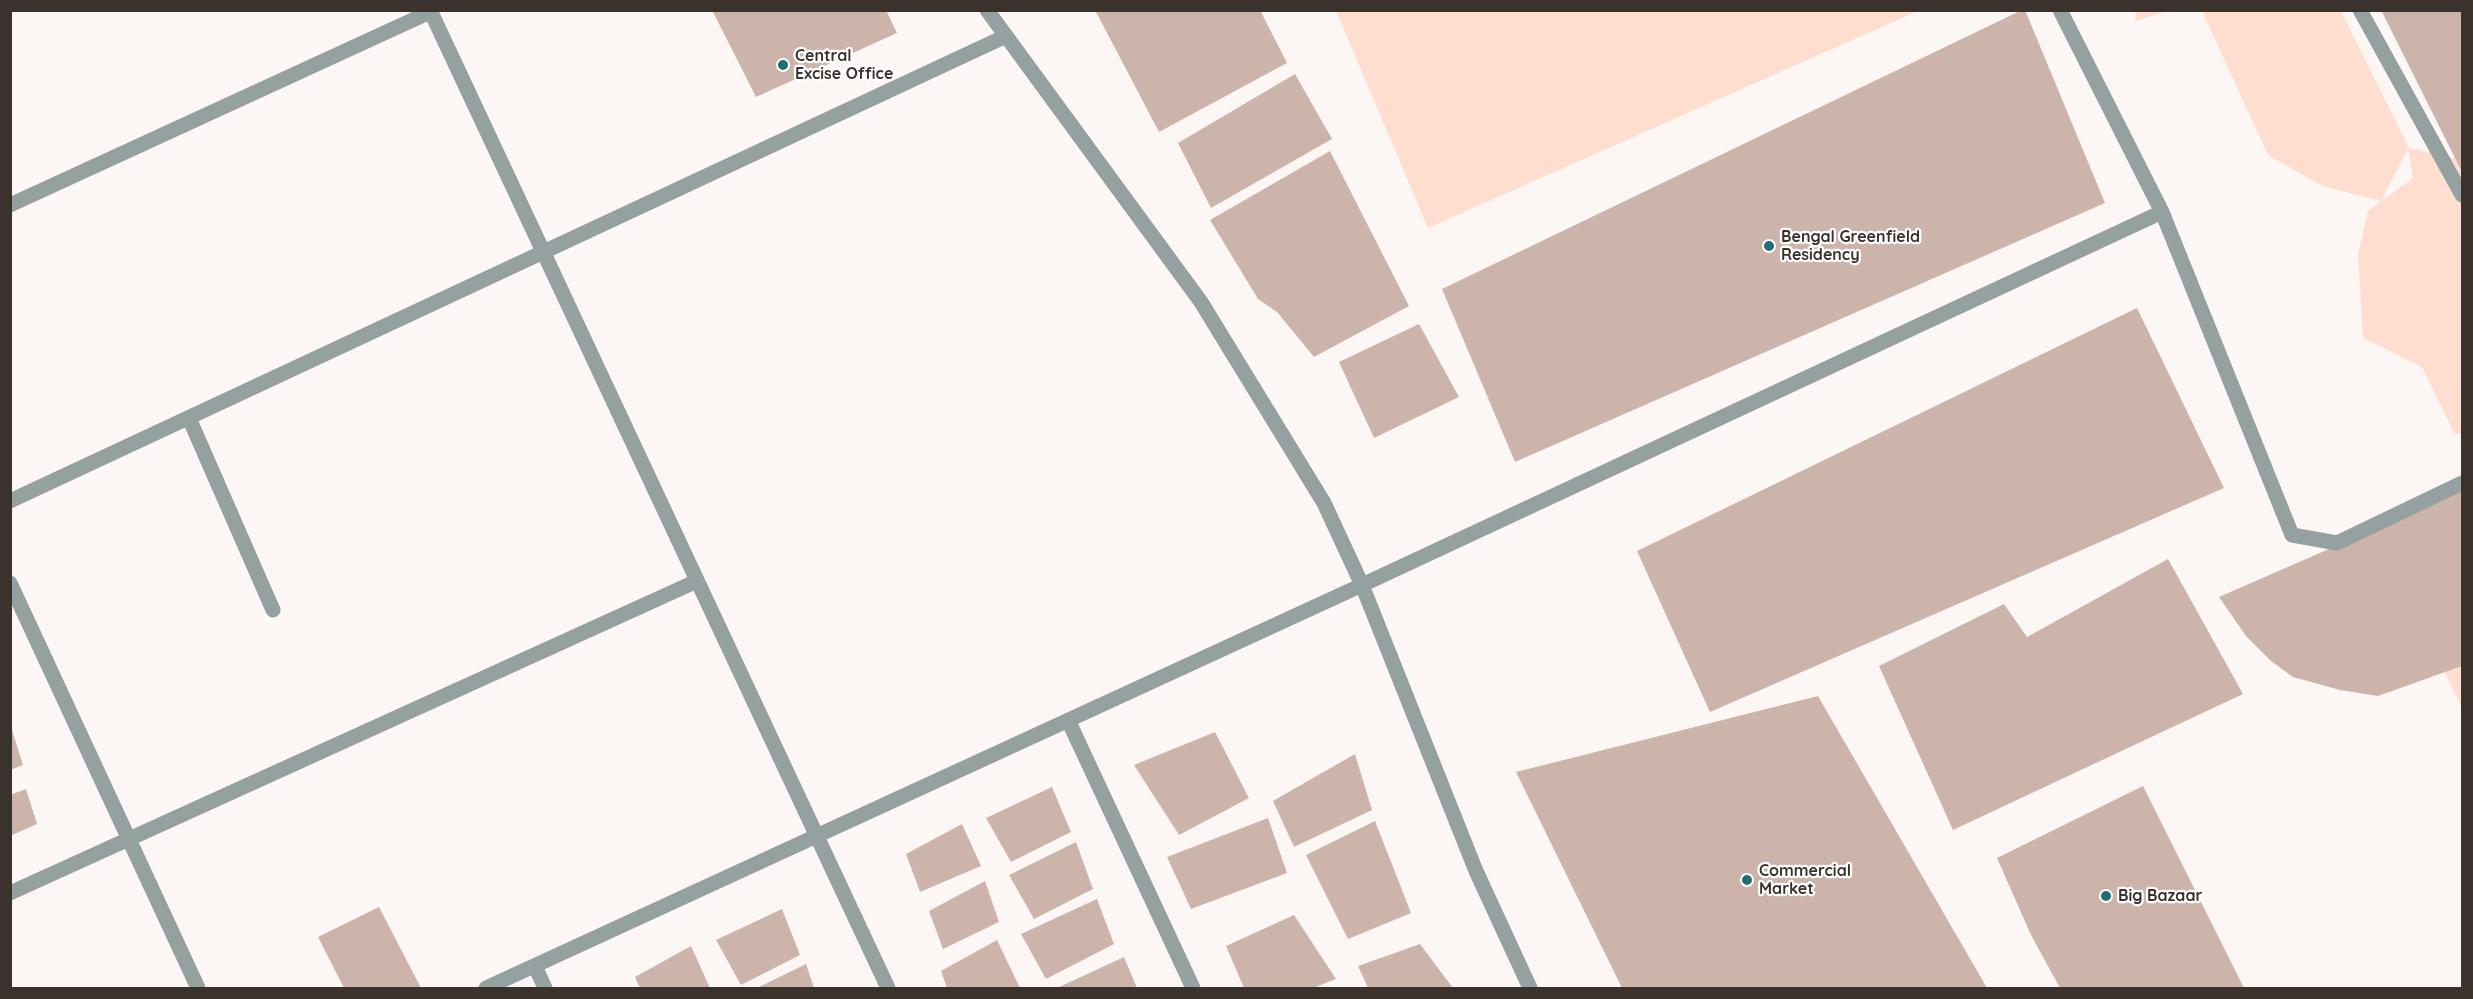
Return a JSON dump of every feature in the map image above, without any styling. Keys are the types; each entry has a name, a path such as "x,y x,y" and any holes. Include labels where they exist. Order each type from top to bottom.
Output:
{"street":[{"path":"987,10 1201,302 1324,503 1362,585 1476,872 1530,988"},
{"path":"2060,10 2162,212 2292,535 2337,543 2463,483"},
{"path":"2360,10 2463,195"},
{"path":"10,205 430,11 888,988"},
{"path":"10,501 1006,36"},
{"path":"486,988 1362,585 2162,212"},
{"path":"189,418 273,610"},
{"path":"10,893 697,581"},
{"path":"10,583 198,988"},
{"path":"1068,720 1193,988"},
{"path":"535,966 545,988"}],"shaded area":[{"path":"2136,10 2168,11 2135,21"},
{"path":"1336,11 1918,11 1428,228"},
{"path":"2202,11 2341,11 2409,148 2460,159 2462,164 2462,434 2454,433 2422,367 2363,338 2358,254 2368,211 2381,201 2322,186 2268,155","holes":["2408,149 2413,178 2383,200 2382,199"]},
{"path":"2462,613 2462,707 2422,628"}],"building":[{"name":"Central Excise Office","path":"712,10 886,10 897,33 756,97"},
{"path":"1095,10 1260,10 1287,63 1159,132"},
{"name":"Bengal Greenfield Residency","path":"2025,10 2105,203 1515,462 1442,289"},
{"path":"2381,10 2462,10 2462,172"},
{"path":"1295,74 1332,139 1211,208 1178,143"},
{"path":"1330,151 1409,306 1314,357 1277,312 1258,299 1210,220"},
{"path":"2137,308 2224,488 1710,712 1637,551"},
{"path":"1419,324 1459,397 1374,438 1339,362"},
{"path":"2462,491 2462,666 2378,696 2340,690 2293,677 2271,661 2246,636 2219,597"},
{"path":"2168,559 2243,694 1953,830 1879,666 2004,604 2027,637"},
{"name":"Commercial Market","path":"1818,696 1987,988 1622,988 1516,772"},
{"path":"10,730 12,730 23,765 10,770"},
{"path":"1215,732 1249,798 1179,835 1134,765"},
{"path":"1355,754 1372,810 1294,847 1273,801"},
{"name":"Big Bazaar","path":"2143,786 2244,988 2060,988 2031,935 1997,858"},
{"path":"1052,787 1071,832 1011,862 986,818"},
{"path":"26,789 37,824 10,836 10,795"},
{"path":"1268,818 1287,873 1191,909 1167,857"},
{"path":"1375,821 1411,913 1348,939 1306,855"},
{"path":"962,824 981,866 920,892 906,854"},
{"path":"1076,842 1093,889 1034,919 1009,875"},
{"path":"985,881 999,922 943,949 929,911"},
{"path":"1097,899 1114,944 1046,979 1021,934"},
{"path":"379,907 421,988 344,988 318,937"},
{"path":"782,909 800,955 741,985 716,940"},
{"path":"1294,915 1336,979 1313,988 1244,988 1226,946"},
{"path":"997,940 1020,988 947,988 941,971"},
{"path":"1420,944 1453,988 1368,988 1358,966"},
{"path":"691,946 710,988 640,988 635,977"},
{"path":"1124,957 1137,988 1057,988"},
{"path":"806,964 814,988 757,988"}],"place":[{"name":"Central Excise Office","path":"783,65"},
{"name":"Bengal Greenfield Residency","path":"1769,246"},
{"name":"Commercial Market","path":"1747,880"},
{"name":"Big Bazaar","path":"2106,896"}]}
